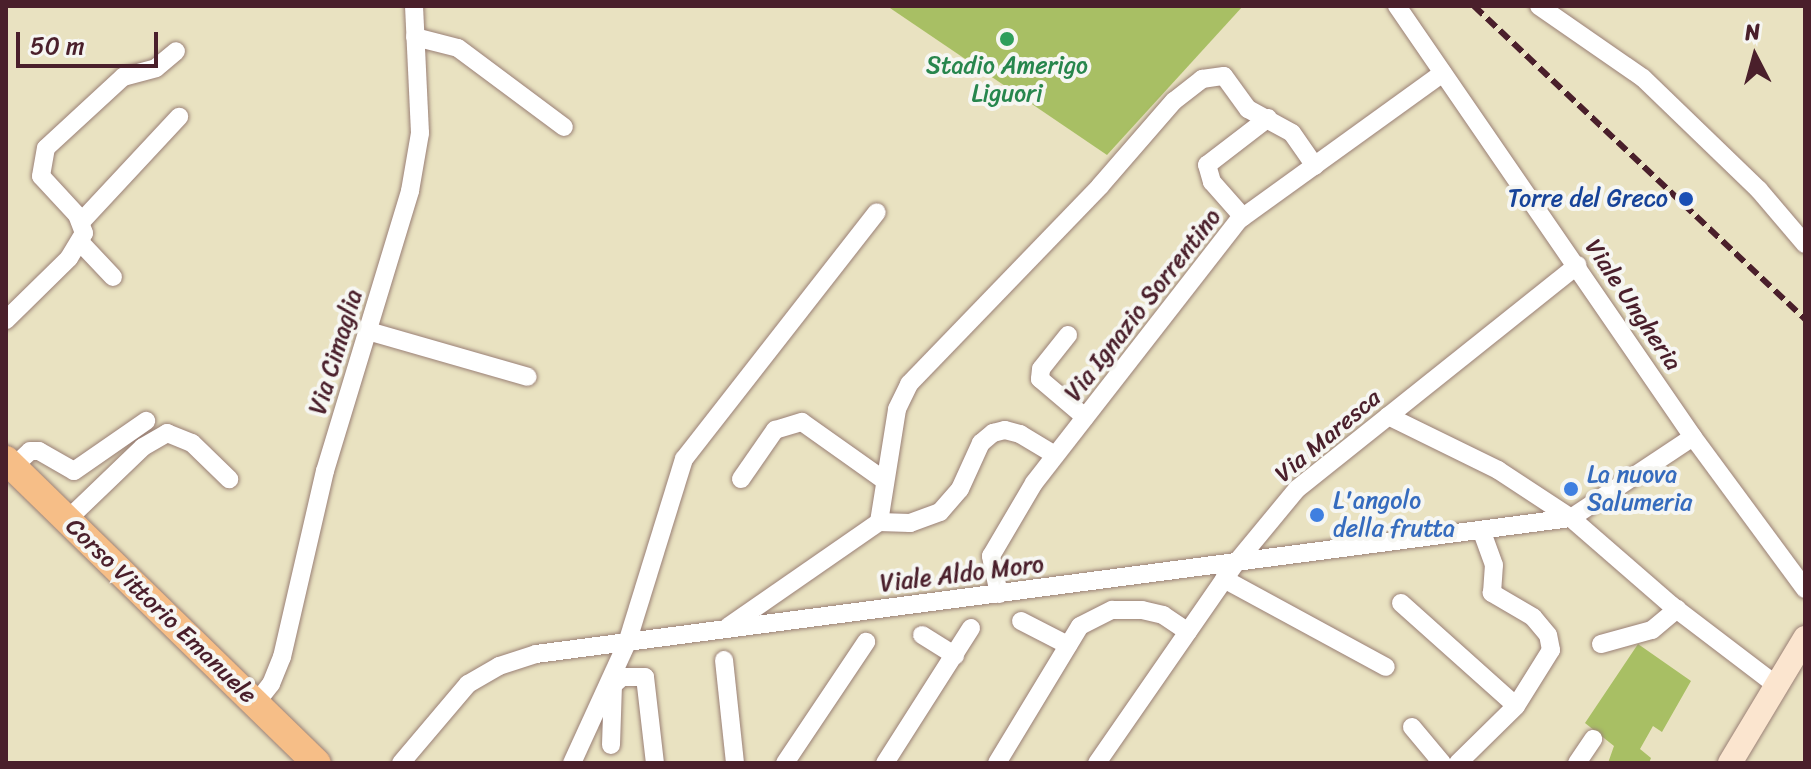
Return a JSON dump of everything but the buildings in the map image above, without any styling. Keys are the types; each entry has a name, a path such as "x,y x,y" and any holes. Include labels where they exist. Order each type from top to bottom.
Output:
{"main road":[{"name":"Corso Vittorio Emanuele","path":"10,463 317,763"}],"street":[{"name":"Via Cimaglia","path":"256,703 271,684 282,657 325,471 410,191 420,133 414,6"},
{"name":"Viale Ungheria","path":"1397,6 1578,265 1693,437 1805,589"},
{"path":"1539,6 1643,78 1759,190 1805,244"},
{"path":"415,37 458,48 564,127"},
{"path":"81,222 41,176 46,148 123,77 156,68 176,51"},
{"name":"Via Ignazio Sorrentino","path":"999,594 991,556 1055,455 1243,217 1443,73"},
{"path":"879,522 897,409 909,384 1089,198 1174,101 1202,79 1224,76 1248,109 1292,133 1315,166"},
{"path":"6,320 80,242 81,222 179,117"},
{"path":"1243,217 1212,182 1207,165 1268,118"},
{"path":"572,763 627,643 684,459 877,212"},
{"path":"80,242 113,277"},
{"name":"Via Maresca","path":"1097,763 1230,571 1297,489 1578,265"},
{"path":"368,331 528,377"},
{"path":"1068,335 1041,369 1040,379 1085,417"},
{"path":"1388,416 1498,470 1571,518 1677,609 1776,685"},
{"path":"10,463 30,451 39,451 74,471 146,421"},
{"path":"741,479 775,430 802,422 884,480"},
{"path":"724,630 879,522 910,523 940,512 960,489 981,443 993,433 1005,430 1020,434 1055,455"},
{"path":"67,520 143,447 167,433 192,443 229,479"},
{"path":"1571,518 1693,437"},
{"name":"Viale Aldo Moro","path":"401,763 468,684 499,666 572,648 999,594 1230,571 1571,518"},
{"path":"1458,763 1516,706 1542,670 1551,640 1533,617 1492,593 1494,565 1481,530"},
{"path":"1230,571 1386,667"},
{"path":"1401,603 1516,706"},
{"path":"1601,644 1652,630 1677,609"},
{"path":"997,763 1080,626 1112,610 1163,615 1188,632"},
{"path":"1021,621 1068,645"},
{"path":"908,763 888,760 971,628"},
{"path":"922,635 955,656"},
{"path":"1730,763 1805,638"},
{"path":"785,763 866,642"},
{"path":"724,660 735,763"},
{"path":"611,745 613,685 622,677 645,677 655,763"},
{"path":"1412,727 1442,763"},
{"path":"1577,763 1593,739"}],"green space":[{"name":"Stadio Amerigo Liguori","path":"887,6 1243,6 1107,155"},
{"path":"1638,644 1691,681 1662,732 1653,726 1640,749 1651,758 1649,763 1608,763 1614,746 1585,723"}],"railway":[{"path":"1474,6 1805,319"}],"place":[{"name":"Stadio Amerigo Liguori","path":"1007,39"},
{"name":"Torre del Greco","path":"1686,199"},
{"name":"La nuova Salumeria","path":"1571,489"},
{"name":"L'angolo della frutta","path":"1317,515"}]}
